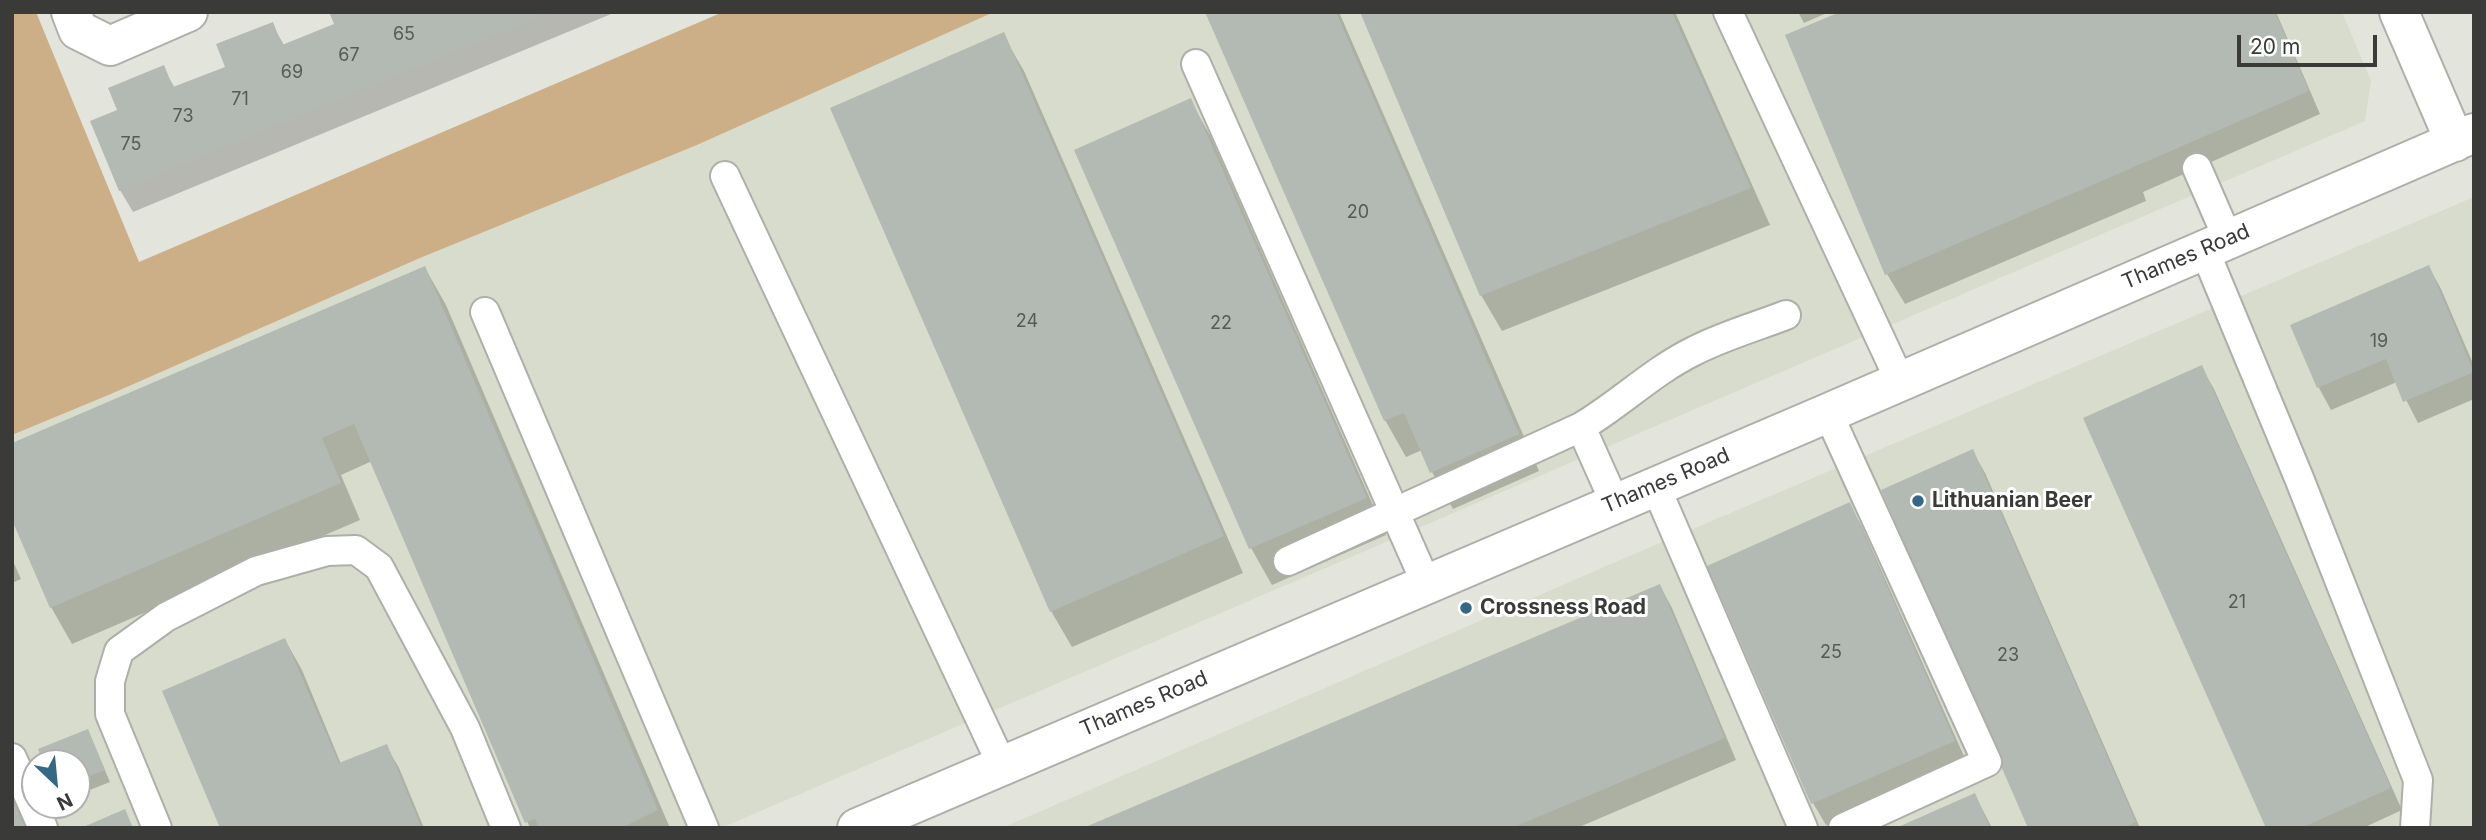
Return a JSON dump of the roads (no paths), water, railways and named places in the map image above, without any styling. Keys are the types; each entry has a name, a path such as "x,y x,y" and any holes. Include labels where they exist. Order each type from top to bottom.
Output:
{"street":[{"path":"71,12 78,30 110,46 188,12"},
{"path":"2399,12 2464,138"},
{"name":"Thames Road","path":"857,828 2464,138"}],"lane":[{"path":"1728,12 1900,381"},
{"path":"1196,64 1426,583"},
{"path":"2197,168 2216,244 2304,490 2417,780 2415,828"},
{"path":"725,176 1002,765"},
{"path":"485,312 704,828"},
{"path":"1288,561 1581,427 1695,350 1786,315"},
{"path":"1828,413 1987,762 1843,828"},
{"path":"1581,427 1615,503"},
{"path":"1655,485 1803,828"},
{"path":"157,828 110,714 110,681 119,651 166,617 256,571 327,551 356,550 379,567 465,728 506,828"},
{"path":"12,758 43,828"}],"place":[{"name":"Lithuanian Beer","path":"1918,501"},
{"name":"Crossness Road","path":"1466,608"}]}
